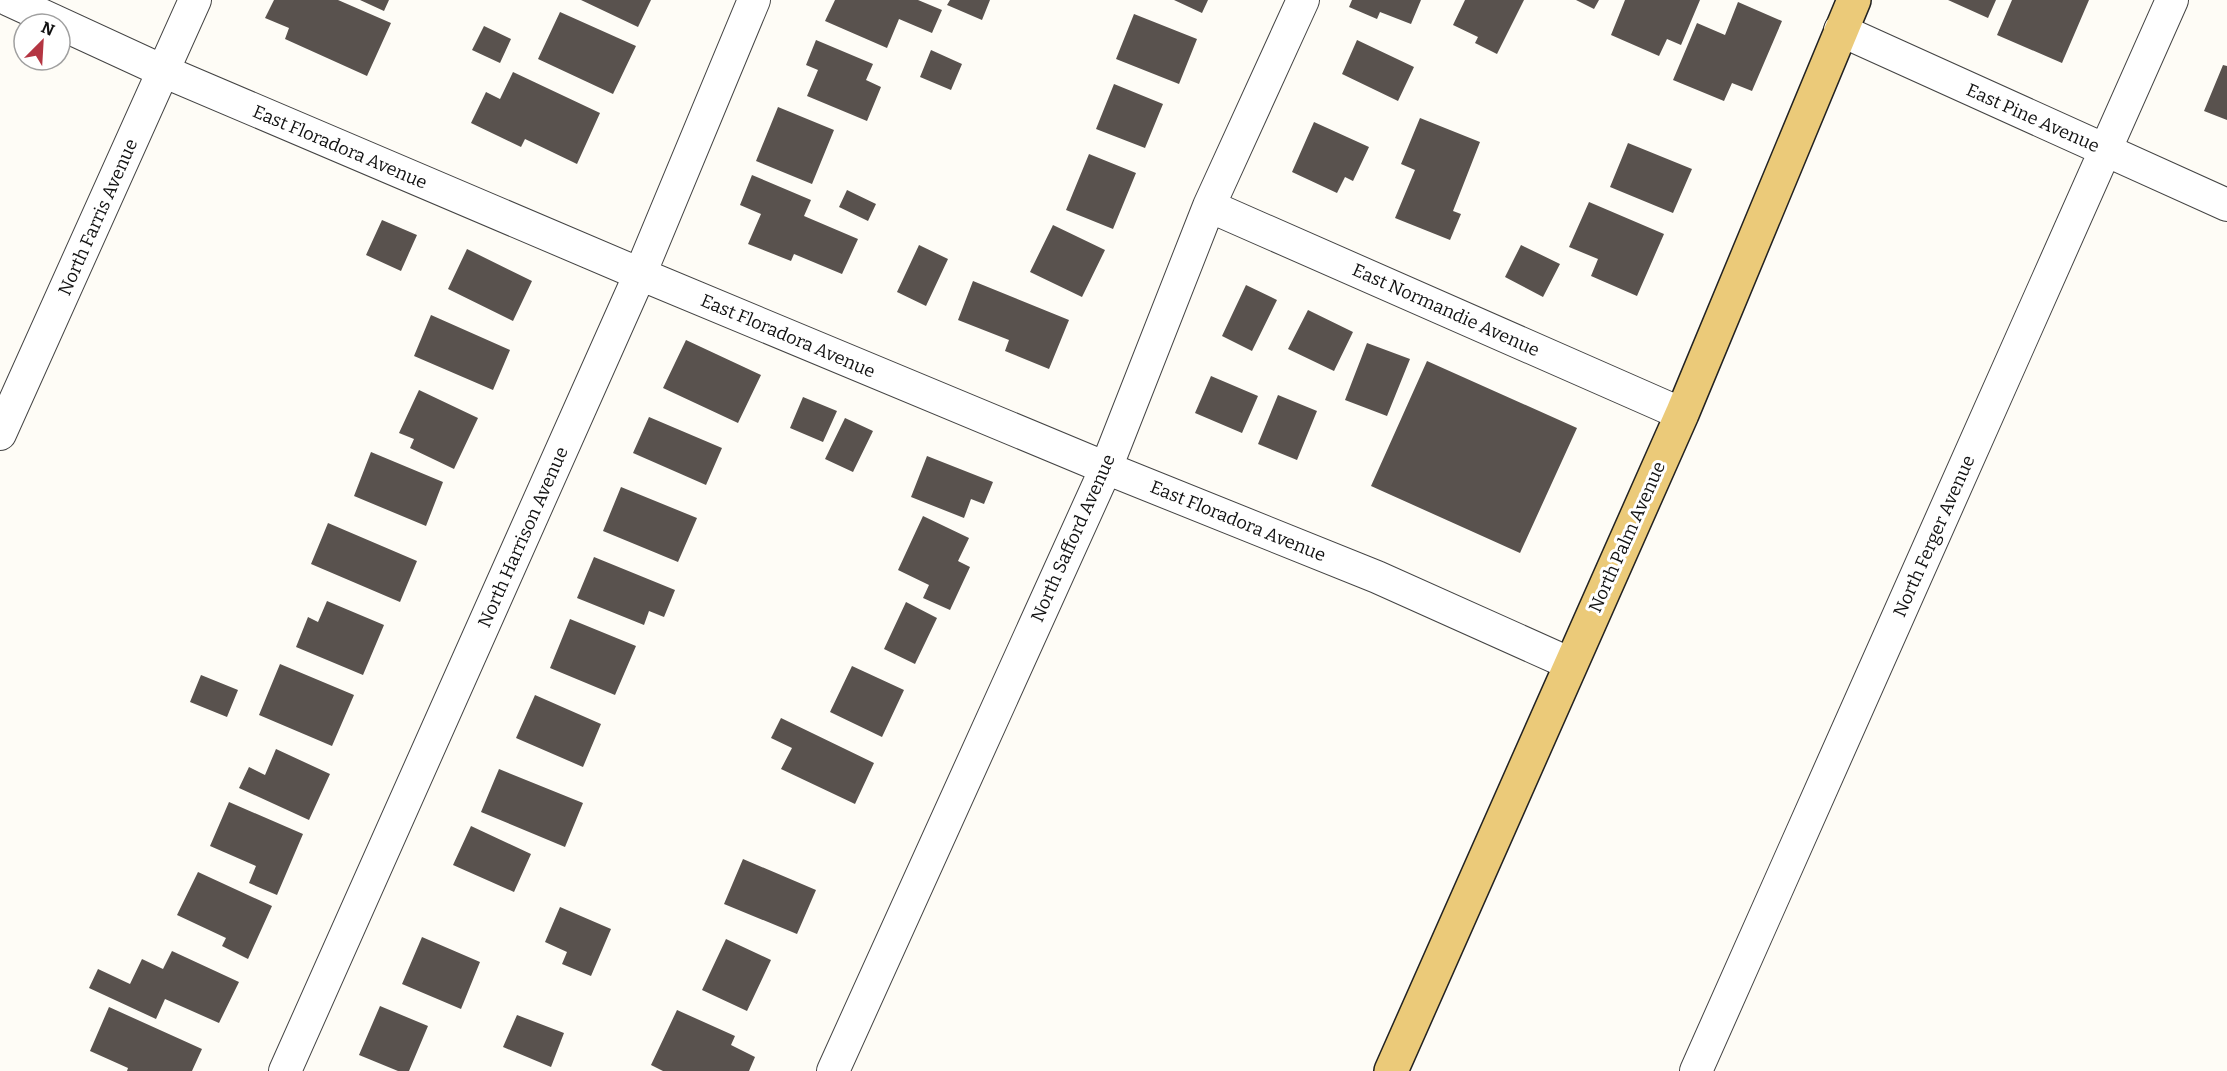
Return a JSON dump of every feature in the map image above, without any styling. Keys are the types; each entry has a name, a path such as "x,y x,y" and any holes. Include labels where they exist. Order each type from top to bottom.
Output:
{"main road":[{"name":"North Palm Avenue","path":"1391,1071 1682,414 1854,0"}],"street":[{"name":"East Floradora Avenue","path":"9,0 163,71 640,274 1106,468 1377,577 1571,664"},
{"name":"North Farris Avenue","path":"0,434 195,0"},
{"name":"North Harrison Avenue","path":"285,1071 640,274 754,0"},
{"name":"North Safford Avenue","path":"833,1071 1106,468 1209,206 1303,0"},
{"name":"North Ferger Avenue","path":"1696,1071 2172,0"},
{"name":"East Pine Avenue","path":"1840,30 2227,205"},
{"name":"East Normandie Avenue","path":"1209,206 1682,414"}],"building":[{"path":"274,0 338,0 391,23 367,76 285,39 289,28 265,18"},
{"path":"360,0 389,0 384,11"},
{"path":"581,0 651,0 638,27"},
{"path":"835,0 918,0 942,10 932,33 899,19 887,48 825,21"},
{"path":"950,0 990,0 982,20 947,5"},
{"path":"1174,0 1208,0 1202,13"},
{"path":"1352,0 1421,0 1411,24 1380,12 1377,19 1349,7"},
{"path":"1465,0 1524,0 1497,54 1475,43 1478,37 1453,25"},
{"path":"1576,0 1599,0 1594,9"},
{"path":"1625,0 1700,0 1681,45 1667,39 1659,56 1611,35"},
{"path":"1948,0 1996,0 1988,18"},
{"path":"2012,0 2089,0 2062,63 1997,35"},
{"path":"1738,2 1782,21 1752,91 1732,83 1724,101 1673,80 1697,23 1725,35"},
{"path":"560,12 636,46 613,94 538,59"},
{"path":"1134,14 1197,39 1179,84 1116,59"},
{"path":"484,26 511,39 500,63 472,50"},
{"path":"816,40 873,64 866,80 881,87 867,121 807,96 818,70 806,65"},
{"path":"1357,40 1414,67 1398,101 1342,74"},
{"path":"931,50 962,64 951,90 920,77"},
{"path":"2223,65 2227,66 2227,120 2204,111"},
{"path":"513,72 600,113 577,164 525,139 521,147 471,123 486,92 500,99"},
{"path":"1114,84 1163,104 1145,148 1096,129"},
{"path":"778,107 834,130 812,184 756,161"},
{"path":"1420,118 1480,142 1453,211 1461,214 1450,240 1395,218 1415,170 1401,164"},
{"path":"1314,122 1369,147 1353,181 1345,177 1337,193 1292,172"},
{"path":"1628,143 1692,169 1673,213 1610,187"},
{"path":"1089,154 1136,173 1113,229 1066,210"},
{"path":"752,175 811,200 804,216 858,239 842,274 794,254 791,261 748,244 761,214 740,205"},
{"path":"847,190 876,204 868,221 839,207"},
{"path":"1589,202 1664,234 1637,296 1591,276 1598,259 1569,247"},
{"path":"382,220 417,235 401,271 366,255"},
{"path":"1053,225 1105,250 1082,297 1030,272"},
{"path":"919,245 948,259 926,306 897,292"},
{"path":"1521,245 1560,264 1543,297 1505,277"},
{"path":"467,249 532,281 513,321 448,289"},
{"path":"973,281 1069,320 1049,369 1005,351 1009,340 958,320"},
{"path":"1246,285 1277,300 1252,351 1222,336"},
{"path":"1308,310 1353,332 1334,371 1288,349"},
{"path":"431,315 510,350 493,390 414,356"},
{"path":"686,340 761,375 738,423 663,388"},
{"path":"1367,343 1410,359 1387,416 1345,400"},
{"path":"1427,361 1577,428 1520,553 1371,486"},
{"path":"1211,376 1258,396 1242,433 1195,413"},
{"path":"419,390 478,418 454,469 410,448 414,439 399,433"},
{"path":"1278,395 1317,411 1297,460 1258,444"},
{"path":"803,397 837,411 823,442 790,428"},
{"path":"649,417 722,448 706,485 633,453"},
{"path":"845,418 873,431 853,472 825,459"},
{"path":"371,452 443,482 426,526 354,496"},
{"path":"927,456 993,482 984,504 971,499 964,518 911,497"},
{"path":"621,487 697,518 678,562 603,531"},
{"path":"923,516 969,538 958,561 970,567 950,610 923,598 929,585 898,570"},
{"path":"328,523 417,561 400,602 311,564"},
{"path":"594,557 675,590 664,617 649,611 644,625 577,598"},
{"path":"327,601 384,625 363,675 296,647 308,617 318,622"},
{"path":"906,602 937,618 915,664 884,649"},
{"path":"570,619 636,646 615,695 550,668"},
{"path":"280,664 354,695 332,746 259,715"},
{"path":"852,666 904,690 882,737 830,712"},
{"path":"201,675 238,690 227,717 190,702"},
{"path":"535,695 601,724 583,767 516,738"},
{"path":"781,718 874,763 855,804 781,769 792,748 771,738"},
{"path":"276,749 330,774 309,820 239,788 249,767 265,775"},
{"path":"499,769 583,803 565,847 481,812"},
{"path":"229,802 303,834 277,895 249,883 256,866 210,846"},
{"path":"471,826 531,854 514,892 453,865"},
{"path":"743,859 816,890 797,934 724,904"},
{"path":"198,872 272,906 248,959 222,946 226,938 177,915"},
{"path":"560,907 611,929 591,976 562,964 567,952 545,942"},
{"path":"422,937 480,962 461,1009 402,984"},
{"path":"726,939 771,960 747,1011 702,990"},
{"path":"172,951 239,982 219,1023 165,999 156,1019 89,988 98,969 130,984 142,959 163,969"},
{"path":"380,1006 428,1026 409,1071 398,1071 359,1055"},
{"path":"109,1007 202,1049 192,1071 127,1071 128,1068 90,1051"},
{"path":"677,1010 735,1036 731,1045 755,1057 749,1071 663,1071 651,1065"},
{"path":"517,1015 564,1033 551,1067 503,1047"}]}
